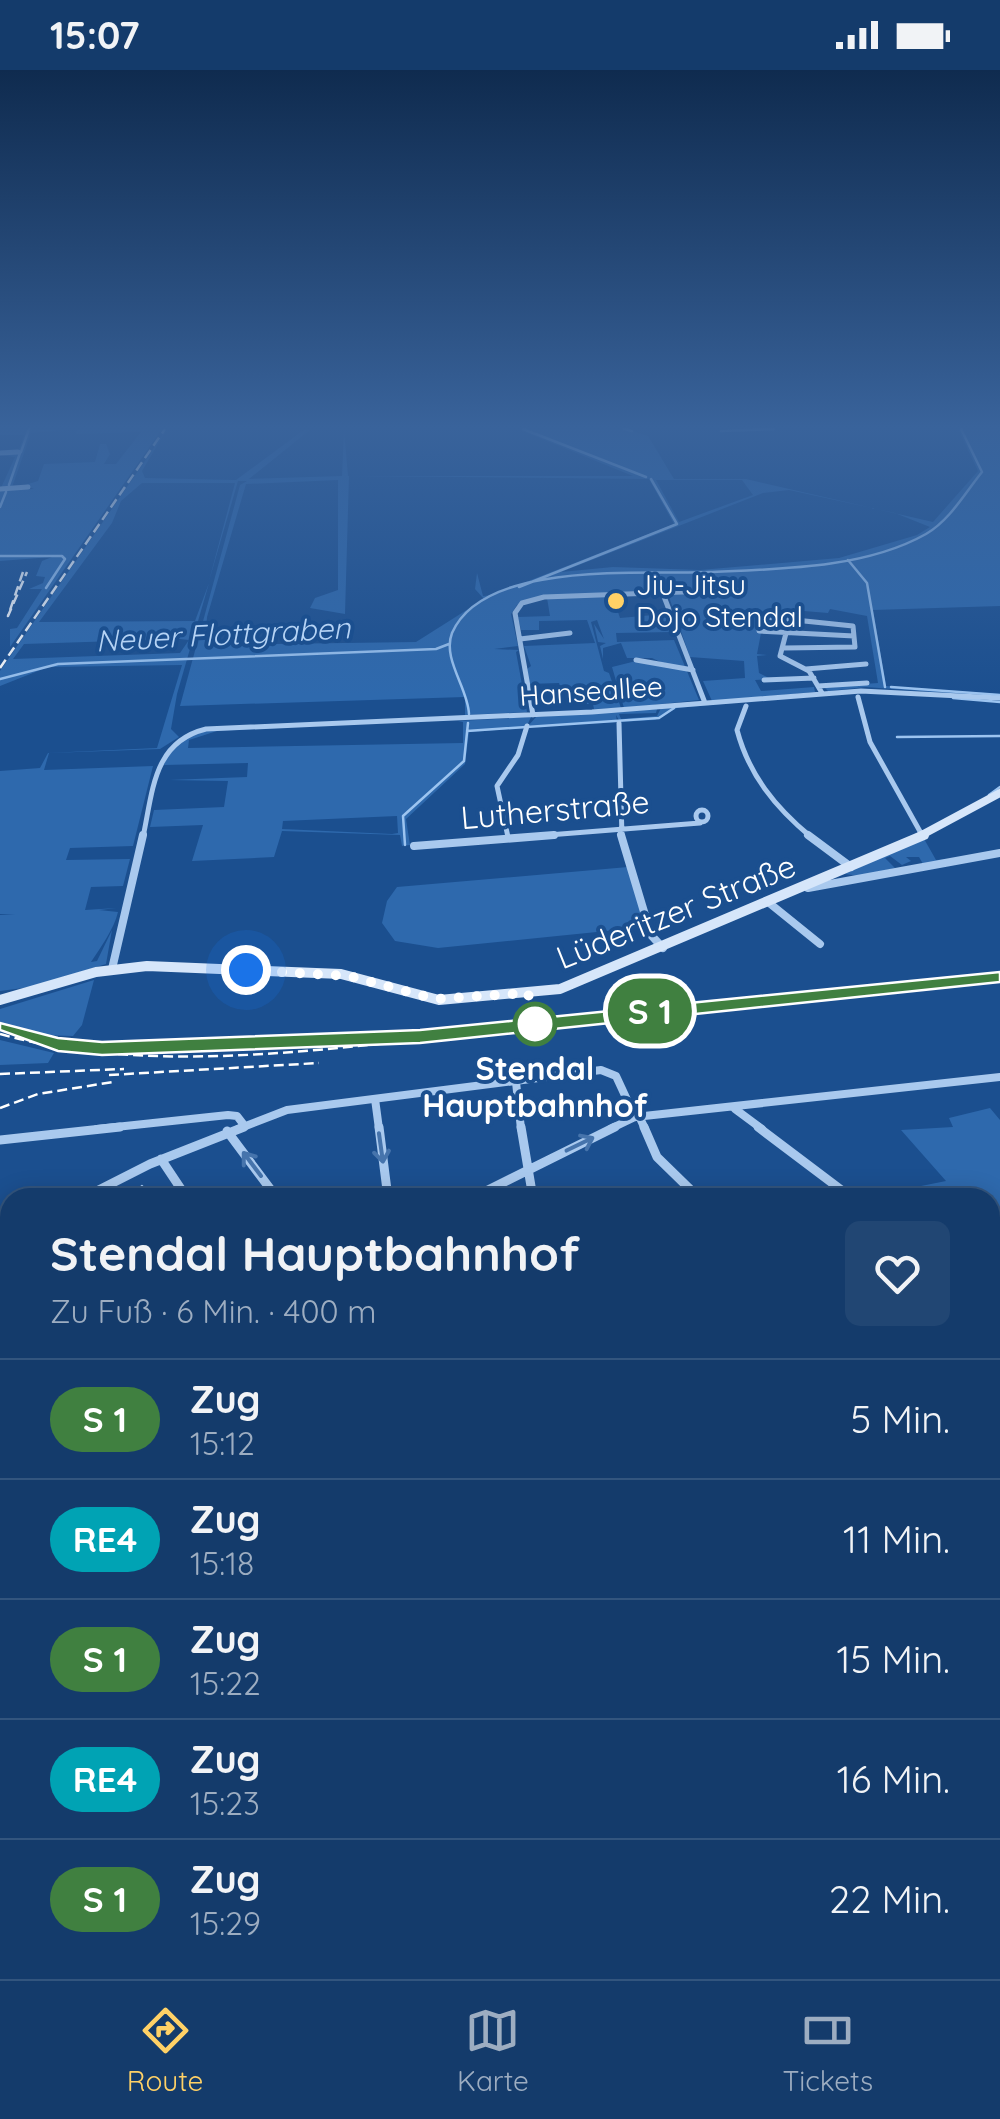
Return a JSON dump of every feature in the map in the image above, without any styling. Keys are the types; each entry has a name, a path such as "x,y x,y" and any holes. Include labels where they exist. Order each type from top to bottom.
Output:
{"main road":[{"name":"Lüderitzer Straße","path":"0,1000 112,969 180,966 341,974 420,997 451,1000 570,987 922,835 1000,793"}],"street":[{"path":"533,715 515,610 529,600 737,590"},
{"path":"664,594 705,703"},
{"path":"756,616 852,625 856,646 784,648"},
{"path":"790,618 781,658 806,669 820,690 868,683"},
{"path":"759,631 854,636"},
{"path":"520,638 570,633"},
{"path":"636,660 692,670"},
{"path":"806,669 866,664"},
{"path":"764,680 814,678"},
{"name":"Hanseallee","path":"112,969 160,762 166,749 185,736 225,727 533,715 820,690 1000,698"},
{"path":"858,697 870,742 922,835"},
{"path":"746,706 737,725 749,765 810,840 850,866"},
{"path":"619,724 620,830 652,935 663,948"},
{"path":"508,838 496,786 518,755 528,727"},
{"name":"Lutherstraße","path":"414,846 700,822"},
{"path":"797,890 1000,852"},
{"path":"838,872 864,878"},
{"path":"768,902 820,944"},
{"path":"104,1188 161,1159 286,1110 610,1072 657,1158 689,1188"},
{"path":"492,1188 638,1118 1000,1077"},
{"path":"516,1082 530,1188"},
{"path":"374,1099 387,1188"},
{"path":"735,1109 835,1188"},
{"path":"0,1140 228,1115 237,1116 244,1125"},
{"path":"228,1132 270,1188"},
{"path":"161,1159 180,1188"}],"shaded area":[{"path":"0,518 100,518 10,647 10,629 17,628 42,589 29,589 43,583 45,577 36,576 42,561 52,557 0,561"},
{"path":"106,518 114,518 39,622 195,621 209,583 177,694 171,729 179,737 160,749 49,753 44,770 153,766 133,846 70,848 66,860 130,859 123,886 91,887 85,910 117,908 99,910 118,912 91,962 97,961 112,930 106,964 31,987 0,991 0,915 15,914 0,914 0,771 40,768 48,753 157,748 182,665 48,667 0,686 0,671","holes":["189,640 180,653 13,659 24,644"]},
{"path":"231,518 236,518 207,617 205,645 416,642 484,599 475,589 477,573 483,596 493,595 674,524 671,518 679,522 699,518 561,572 613,567 700,570 839,558 917,535 930,527 907,518 933,522 936,518 1000,518 1000,606 873,610 886,686 1000,697 866,687 828,691 824,687 878,683 867,616 830,609 828,613 804,611 803,618 786,617 788,628 783,631 783,618 761,617 762,629 756,629 761,633 757,654 767,655 757,656 759,673 771,679 755,680 761,691 814,687 815,692 712,701 703,681 745,678 744,661 690,657 668,594 536,597 517,605 511,614 518,646 494,649 519,650 516,652 527,712 465,715 465,697 180,706"},
{"path":"338,518 348,518 345,614 310,608 315,598 338,590"},
{"path":"620,596 625,606 616,606 620,618 665,614 672,632 616,633 617,642 674,640 699,700 624,708 612,667 636,661 673,668 652,658 627,658 621,643 603,648 603,659 600,646 606,643 598,642 594,624 604,639 597,620 591,622 604,671 609,673 621,708 594,709 593,704 587,704 583,689 561,689 559,683 529,684 527,669 531,666 524,646 595,643 587,620 539,621 539,630 521,630 518,617 550,616 547,598"},
{"path":"745,702 677,708 655,720 620,722 616,715 617,722 528,726 536,717 657,709 656,713 619,714 621,719 657,716 661,708"},
{"path":"531,717 526,728 469,732 465,764 406,819 410,845 402,846 400,835 282,831 274,857 192,861 203,825 150,827 154,810 224,807 228,781 169,780 247,777 248,763 164,765 182,740 196,734 230,728 278,728 217,731 189,740 188,748 463,743 463,722 458,721","holes":["397,816 398,833 392,834 282,829 283,821"]},
{"path":"923,837 936,860 951,859 923,864 919,857 906,857 911,861 902,865 890,856 885,858 895,868 859,876 845,874"},
{"path":"628,867 646,927 438,948 395,941 382,923 387,901 397,887"},
{"path":"94,980 82,1025 73,1036 38,1035 0,1024 0,1009"},
{"path":"0,1040 54,1053 48,1063 0,1065"},
{"path":"990,1108 1000,1120 1000,1188 911,1188 946,1181 901,1130 953,1127 949,1118"}],"waterway":[{"path":"532,582 677,524 674,518"},
{"path":"849,561 902,546 926,534 945,518"},
{"path":"0,556 62,556 65,559 46,588"},
{"path":"532,582 608,573 736,571 849,561"},
{"path":"849,561 867,583 885,687"},
{"path":"469,714 450,653 452,633 470,609 497,593 532,582"},
{"path":"519,587 532,582"},
{"name":"Neuer Flottgraben","path":"0,679 58,664 436,649 449,644"},
{"path":"891,687 1000,695"},
{"path":"953,698 1000,702"},
{"path":"467,731 659,718 674,708"},
{"path":"467,731 468,723"},
{"path":"405,845 403,816 464,761 467,731"},
{"path":"897,737 1000,736"},
{"path":"989,795 1000,787"}],"railway":[{"path":"0,668 103,518"},
{"path":"23,572 8,616 27,572"},
{"path":"0,1034 59,1047 119,1054 243,1055 1000,981"},
{"path":"109,1075 319,1063"},
{"path":"0,1074 124,1069"},
{"path":"0,1108 38,1094 113,1082"}],"train":[{"path":"0,1030 58,1044 102,1048 325,1041 420,1036 1000,978"}],"place":[{"name":"Jiu-Jitsu Dojo Stendal","path":"616,601"},
{"name":"Stendal Hauptbahnhof","path":"535,1024"}],"route":[{"path":"246,970 349,976 435,999 528,993 535,1024"}]}
